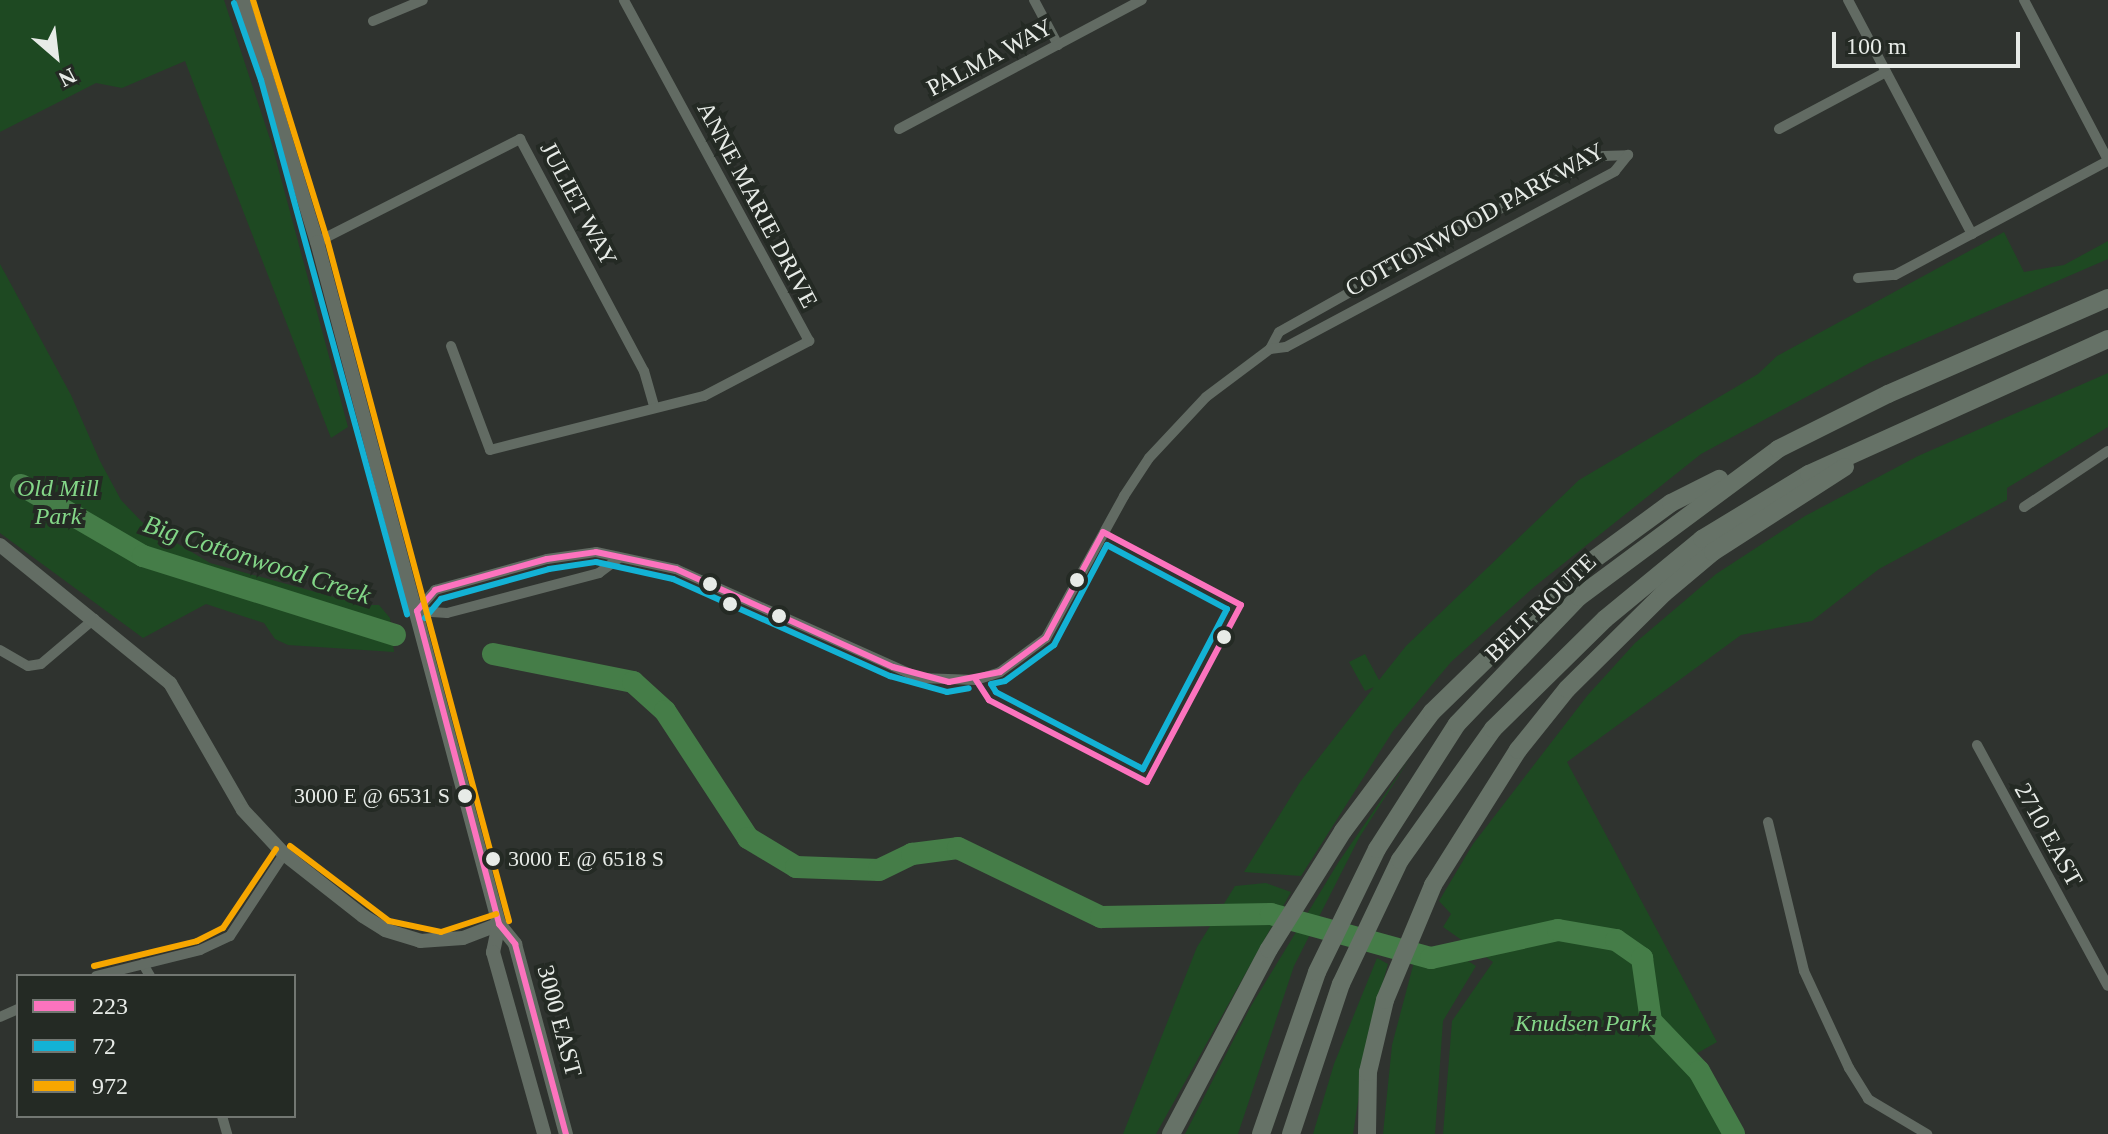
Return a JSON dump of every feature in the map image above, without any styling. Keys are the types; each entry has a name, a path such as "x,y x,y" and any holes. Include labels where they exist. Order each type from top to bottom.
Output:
{"highway":[{"name":"BELT ROUTE","path":"1261,1134 1317,972 1377,849 1457,724 1579,597 1778,449 1888,394 2108,298"},
{"path":"1291,1134 1341,984 1400,860 1493,729 1605,619 1702,539 1809,474 1915,423 2108,339"},
{"path":"1367,1134 1368,1072 1385,1000 1433,885 1518,750 1618,635 1713,552 1915,423"},
{"path":"1171,1134 1269,949 1343,831 1432,712 1574,574 1671,503 1778,449"}],"main road":[{"name":"3000 EAST","path":"243,0 271,77 317,242 499,924 515,944 566,1134"},
{"path":"0,545 170,683 243,810 284,854 385,930 441,942 499,924"},
{"name":"3000 EAST","path":"499,924 493,952 544,1134"}],"street":[{"path":"373,21 423,0"},
{"name":"ANNE MARIE DRIVE","path":"451,346 490,450 654,406 704,396 809,341 624,0"},
{"path":"1034,0 1058,45"},
{"name":"PALMA WAY","path":"899,129 1142,0"},
{"path":"1848,0 1972,234"},
{"path":"1858,278 1895,275 2108,161 2024,0"},
{"path":"1779,129 1886,72"},
{"name":"JULIET WAY","path":"317,242 520,139 644,371 654,406"},
{"name":"COTTONWOOD PARKWAY","path":"417,611 435,590 547,559 596,552 701,579 920,678 976,680 1024,657 1046,638 1149,458 1206,397 1270,349 1279,332 1474,223 1603,156 1628,155 1615,171 1286,347 1270,349"},
{"path":"2024,507 2108,451"},
{"path":"417,611 447,613 599,573 619,558"},
{"path":"0,650 15,661 41,664 94,619"},
{"name":"2710 EAST","path":"1977,745 2108,986"},
{"path":"1768,822 1800,961 1849,1068 1868,1099 1927,1134"},
{"path":"104,974 200,950 230,936 284,854"},
{"path":"143,964 149,974"}],"green space":[{"path":"0,0 224,0 272,145 348,427 331,438 185,61 122,88 96,83 0,132"},
{"path":"2004,232 2024,272 2064,265 2108,241 2108,259 1871,362 1701,454 1534,587 1451,662 1393,731 1301,876 1244,872 1300,782 1374,687 1365,691 1349,662 1365,654 1379,680 1406,646 1579,480 1758,374 1777,356"},
{"name":"Old Mill Park","path":"0,264 71,395 121,500 142,522 210,563 363,605 379,605 390,618 394,652 288,645 275,639 264,623 206,604 143,638 0,533"},
{"name":"Knudsen Park","path":"2108,373 2108,427 2007,488 2007,500 1879,569 1812,621 1741,635 1567,762 1717,1042 1687,1059 1734,1134 1443,1134 1452,1021 1493,962 1443,927 1451,914 1439,901 1473,844 1587,696 1635,643 1716,574 1805,516 1918,456"},
{"path":"1410,758 1359,838 1294,966 1238,1134 1185,1134 1251,1006 1338,863"},
{"path":"1266,883 1291,892 1156,1134 1123,1134 1197,947 1235,886"},
{"path":"1459,955 1476,966 1443,1021 1435,1134 1383,1134 1392,1045 1414,962"},
{"path":"1377,958 1388,964 1369,1031 1353,1134 1313,1134 1334,1064"}],"waterway":[{"name":"Big Cottonwood Creek","path":"21,485 143,556 395,635"},
{"name":"Big Cottonwood Creek","path":"493,654 633,682 665,711 748,838 796,867 879,870 912,854 958,848 1101,917 1271,914 1431,958 1558,930 1616,940 1642,958 1651,1021 1699,1071 1734,1134"}],"transit line":[{"name":"972","path":"253,0 327,239 509,921"},
{"name":"72","path":"234,3 261,80 407,614"},
{"name":"223","path":"417,611 435,590 547,559 596,552 676,569 893,667 949,682 1000,672 1046,638 1103,532 1241,605 1147,782 989,700 976,680"},
{"name":"72","path":"1107,545 1227,609 1143,769 996,692 991,684 1005,681 1054,645 1107,545"},
{"name":"72","path":"425,618 441,599 549,569 596,562 673,579 890,676 947,692 969,688"},
{"name":"223","path":"417,611 499,924 515,944 566,1134"},
{"name":"972","path":"290,846 389,921 441,932 496,914"},
{"name":"972","path":"94,966 197,941 223,928 276,849"}],"place":[{"name":"3000 E @ 6531 S","path":"465,796"},
{"name":"3000 E @ 6518 S","path":"493,859"}]}
